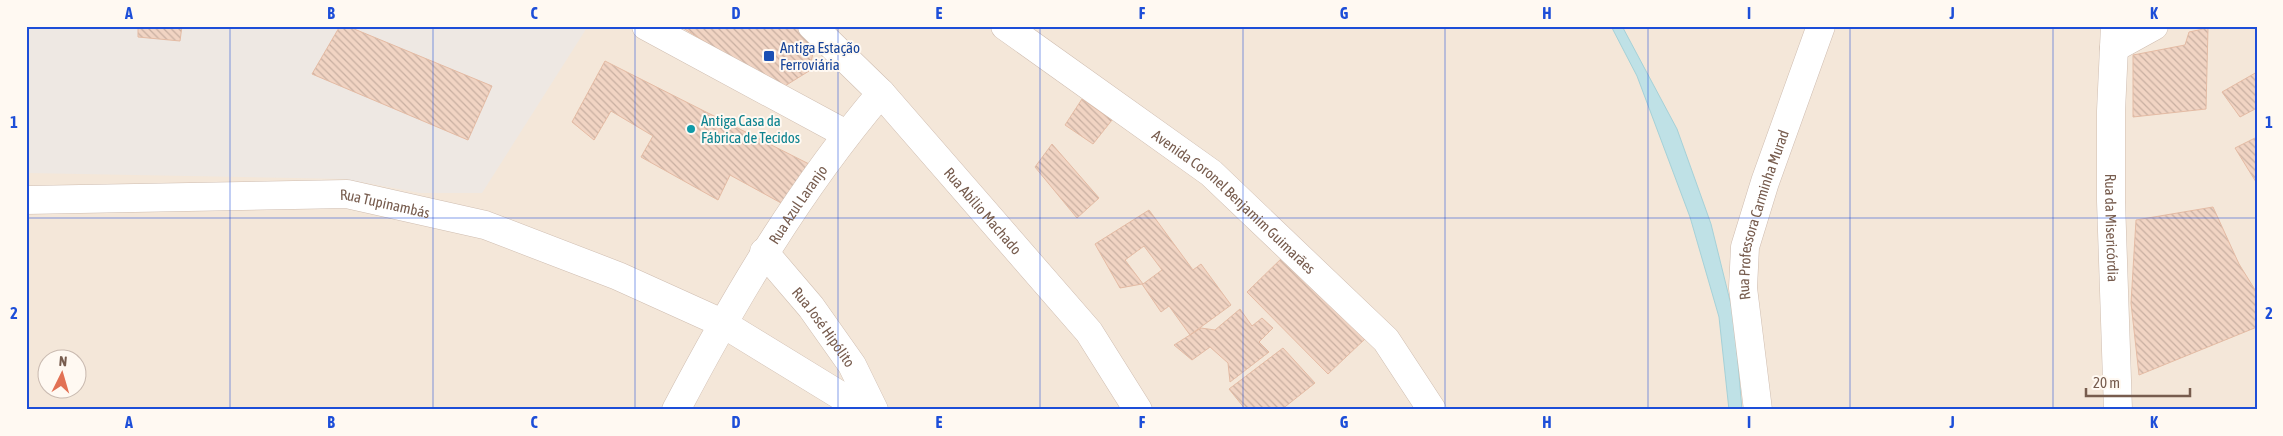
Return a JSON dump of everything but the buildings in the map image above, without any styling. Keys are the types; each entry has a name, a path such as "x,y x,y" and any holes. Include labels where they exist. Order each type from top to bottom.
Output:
{"street":[{"path":"646,26 846,134"},
{"name":"Rua Abílio Machado","path":"812,26 881,93 1089,332 1138,410"},
{"name":"Avenida Coronel Benjamim Guimarães","path":"1005,26 1212,173 1386,340 1432,410"},
{"name":"Rua Professora Carminha Murad","path":"1758,410 1743,288 1745,247 1764,182 1821,26"},
{"name":"Rua da Misericórdia","path":"2118,410 2111,191 2111,111 2114,37 2154,26"},
{"name":"Rua Azul Laranjo","path":"676,410 722,323 764,252 846,134 881,93"},
{"name":"Rua Tupinambás","path":"26,200 347,194 485,225 618,276 722,323"},
{"name":"Rua José Hipólito","path":"764,252 811,308 852,365 874,410"},
{"name":"Rua José Hipólito","path":"722,323 864,410"}],"shaded area":[{"path":"26,26 2257,26 2257,410 26,410"},
{"path":"26,26 588,26 482,193 420,193 345,179 26,173"}],"water":[{"path":"1611,26 1622,26 1677,129 1711,224 1734,317 1742,410 1729,410 1719,317 1690,217 1637,76"}],"place":[{"name":"Antiga Estação Ferroviária","path":"769,56"},
{"name":"Antiga Casa da Fábrica de Tecidos","path":"691,129"}]}
